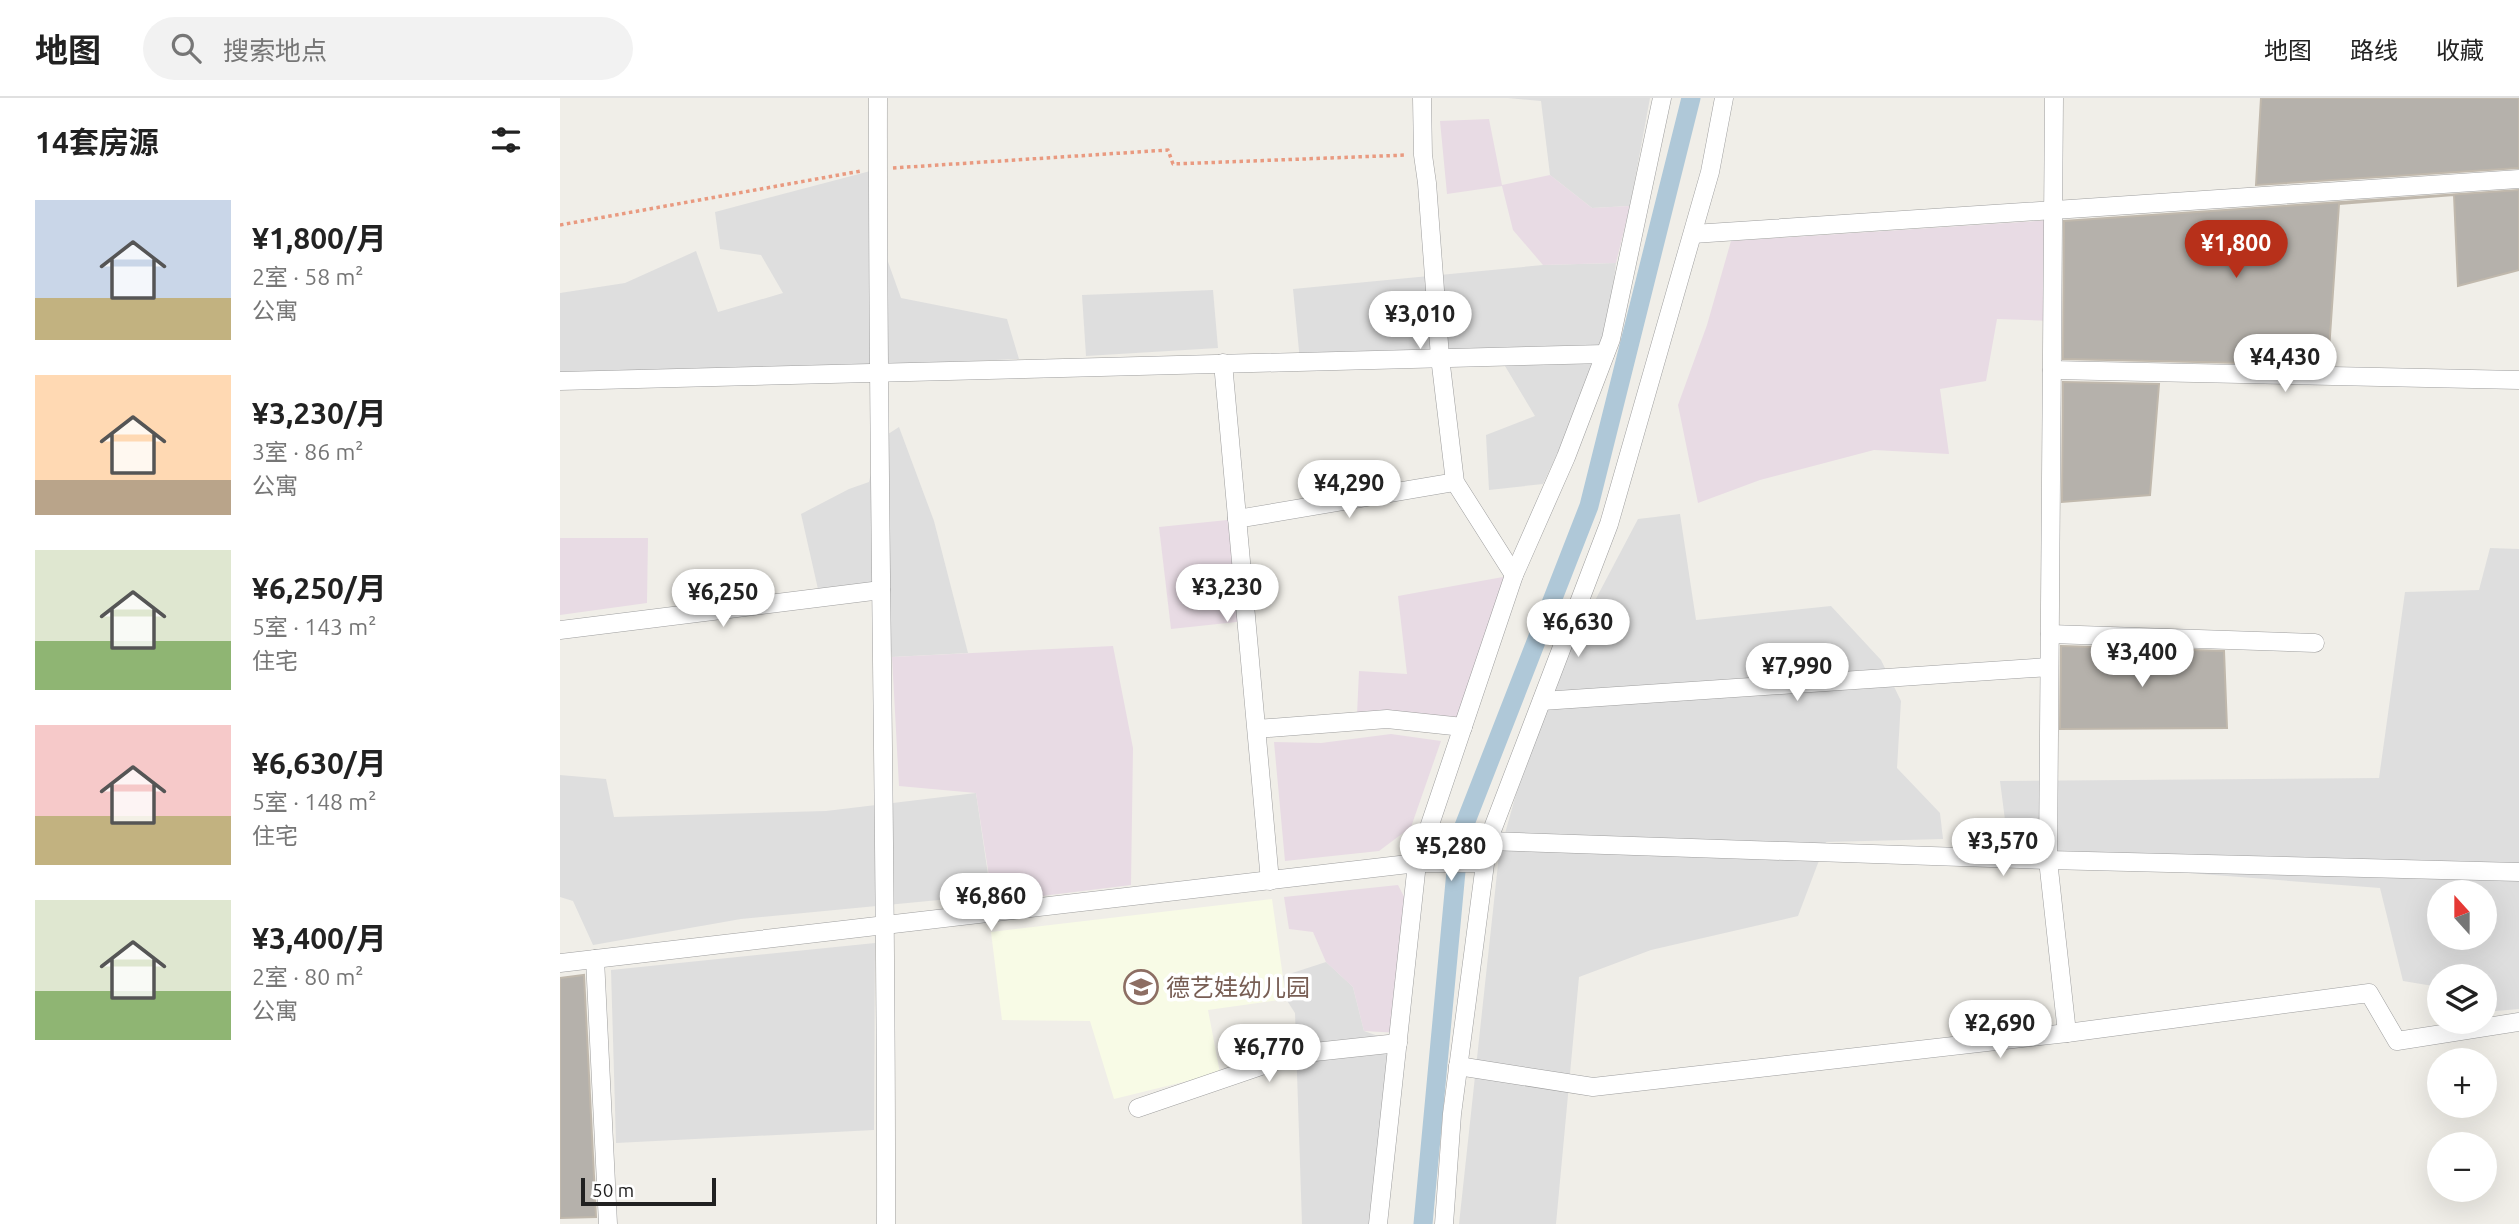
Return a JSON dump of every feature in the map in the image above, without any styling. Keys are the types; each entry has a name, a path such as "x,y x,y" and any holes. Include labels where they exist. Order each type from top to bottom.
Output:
{"street":[{"path":"878,98 877,372 887,925 886,1224"},
{"path":"1422,98 1423,155 1440,357 1455,482 1514,575"},
{"path":"1378,1224 1417,863 1514,575 1566,457 1611,339 1662,98"},
{"path":"1444,1224 1452,1114 1488,841 1609,524 1710,172 1724,98"},
{"path":"2054,98 2048,860 2067,1033"},
{"path":"1693,234 2519,179"},
{"path":"560,381 1605,354"},
{"path":"1223,363 1270,881"},
{"path":"2052,370 2519,380"},
{"path":"1237,519 1455,482"},
{"path":"560,630 881,590"},
{"path":"2050,634 2315,643"},
{"path":"1542,701 2049,667"},
{"path":"1256,729 1388,719 1463,727"},
{"path":"1488,841 2048,860 2519,872"},
{"path":"560,963 1417,863 1485,863"},
{"path":"595,959 608,1224"},
{"path":"1458,1066 1593,1087 2067,1033 2369,993 2397,1041 2519,1022"},
{"path":"1138,1108 1296,1054 1398,1043"}],"path":[{"path":"560,225 878,169 1168,150 1173,164 1423,155"}],"shaded area":[{"path":"1508,98 1650,98 1630,206 1592,208 1550,175 1541,101"},
{"path":"1489,119 1502,185 1550,175 1592,208 1630,206 1616,263 1543,265 1513,230 1502,186 1447,194 1440,121"},
{"path":"878,169 878,234 901,298 1007,319 1019,359 560,379 560,293 625,283 696,251 718,312 783,293 761,255 720,249 715,212"},
{"path":"2053,220 2052,321 1997,319 1986,381 1940,389 1949,454 1874,450 1760,480 1698,503 1678,405 1707,325 1731,241"},
{"path":"1616,263 1605,354 1543,484 1489,490 1486,435 1535,416 1499,356 1300,361 1293,289 1543,265"},
{"path":"1213,290 1218,348 1086,356 1082,295"},
{"path":"899,427 934,521 968,653 892,657 881,591 820,598 801,514 849,489 869,482 879,440"},
{"path":"1680,514 1696,620 1831,606 1881,660 1901,701 1897,768 1940,813 1943,839 1826,842 1798,916 1651,950 1579,977 1556,1224 1459,1224 1499,855 1542,701 1638,519"},
{"path":"1237,519 1246,621 1171,629 1159,527"},
{"path":"560,538 648,538 647,603 560,615"},
{"path":"2490,548 2519,549 2519,1009 2497,1011 2497,964 2427,964 2427,985 2403,981 2380,888 2010,859 2000,781 2379,778 2405,592 2479,590"},
{"path":"1514,575 1463,727 1357,715 1359,671 1407,674 1398,596"},
{"path":"1113,646 1133,748 1131,885 993,902 976,793 899,786 892,657"},
{"path":"1391,734 1441,741 1411,827 1379,851 1285,861 1274,742 1321,743"},
{"path":"560,775 606,779 614,817 826,811 976,793 991,895 741,919 593,945 573,901 560,897"},
{"path":"1398,885 1412,912 1399,1033 1364,1031 1353,987 1326,962 1313,932 1289,929 1284,897"},
{"name":"德艺娃幼儿园","path":"1272,899 1286,999 1208,1010 1220,1073 1114,1099 1090,1021 1002,1020 991,932"},
{"path":"875,943 874,1130 616,1143 611,970"},
{"path":"1326,962 1353,987 1364,1031 1398,1043 1375,1224 1302,1224 1295,1013 1286,999 1283,976"}],"building":[{"path":"2261,98 2519,98 2519,168 2256,185"},
{"path":"2519,190 2519,270 2458,286 2454,195 2339,204 2328,365 2063,359 2064,221"},
{"path":"2063,382 2159,384 2150,495 2062,502"},
{"path":"2061,646 2224,651 2227,728 2060,729"},
{"path":"584,975 596,1217 560,1218 560,978"}],"waterway":[{"path":"1423,1224 1459,839 1589,506 1691,98"}],"place":[{"name":"德艺娃幼儿园","path":"1141,987"}]}
